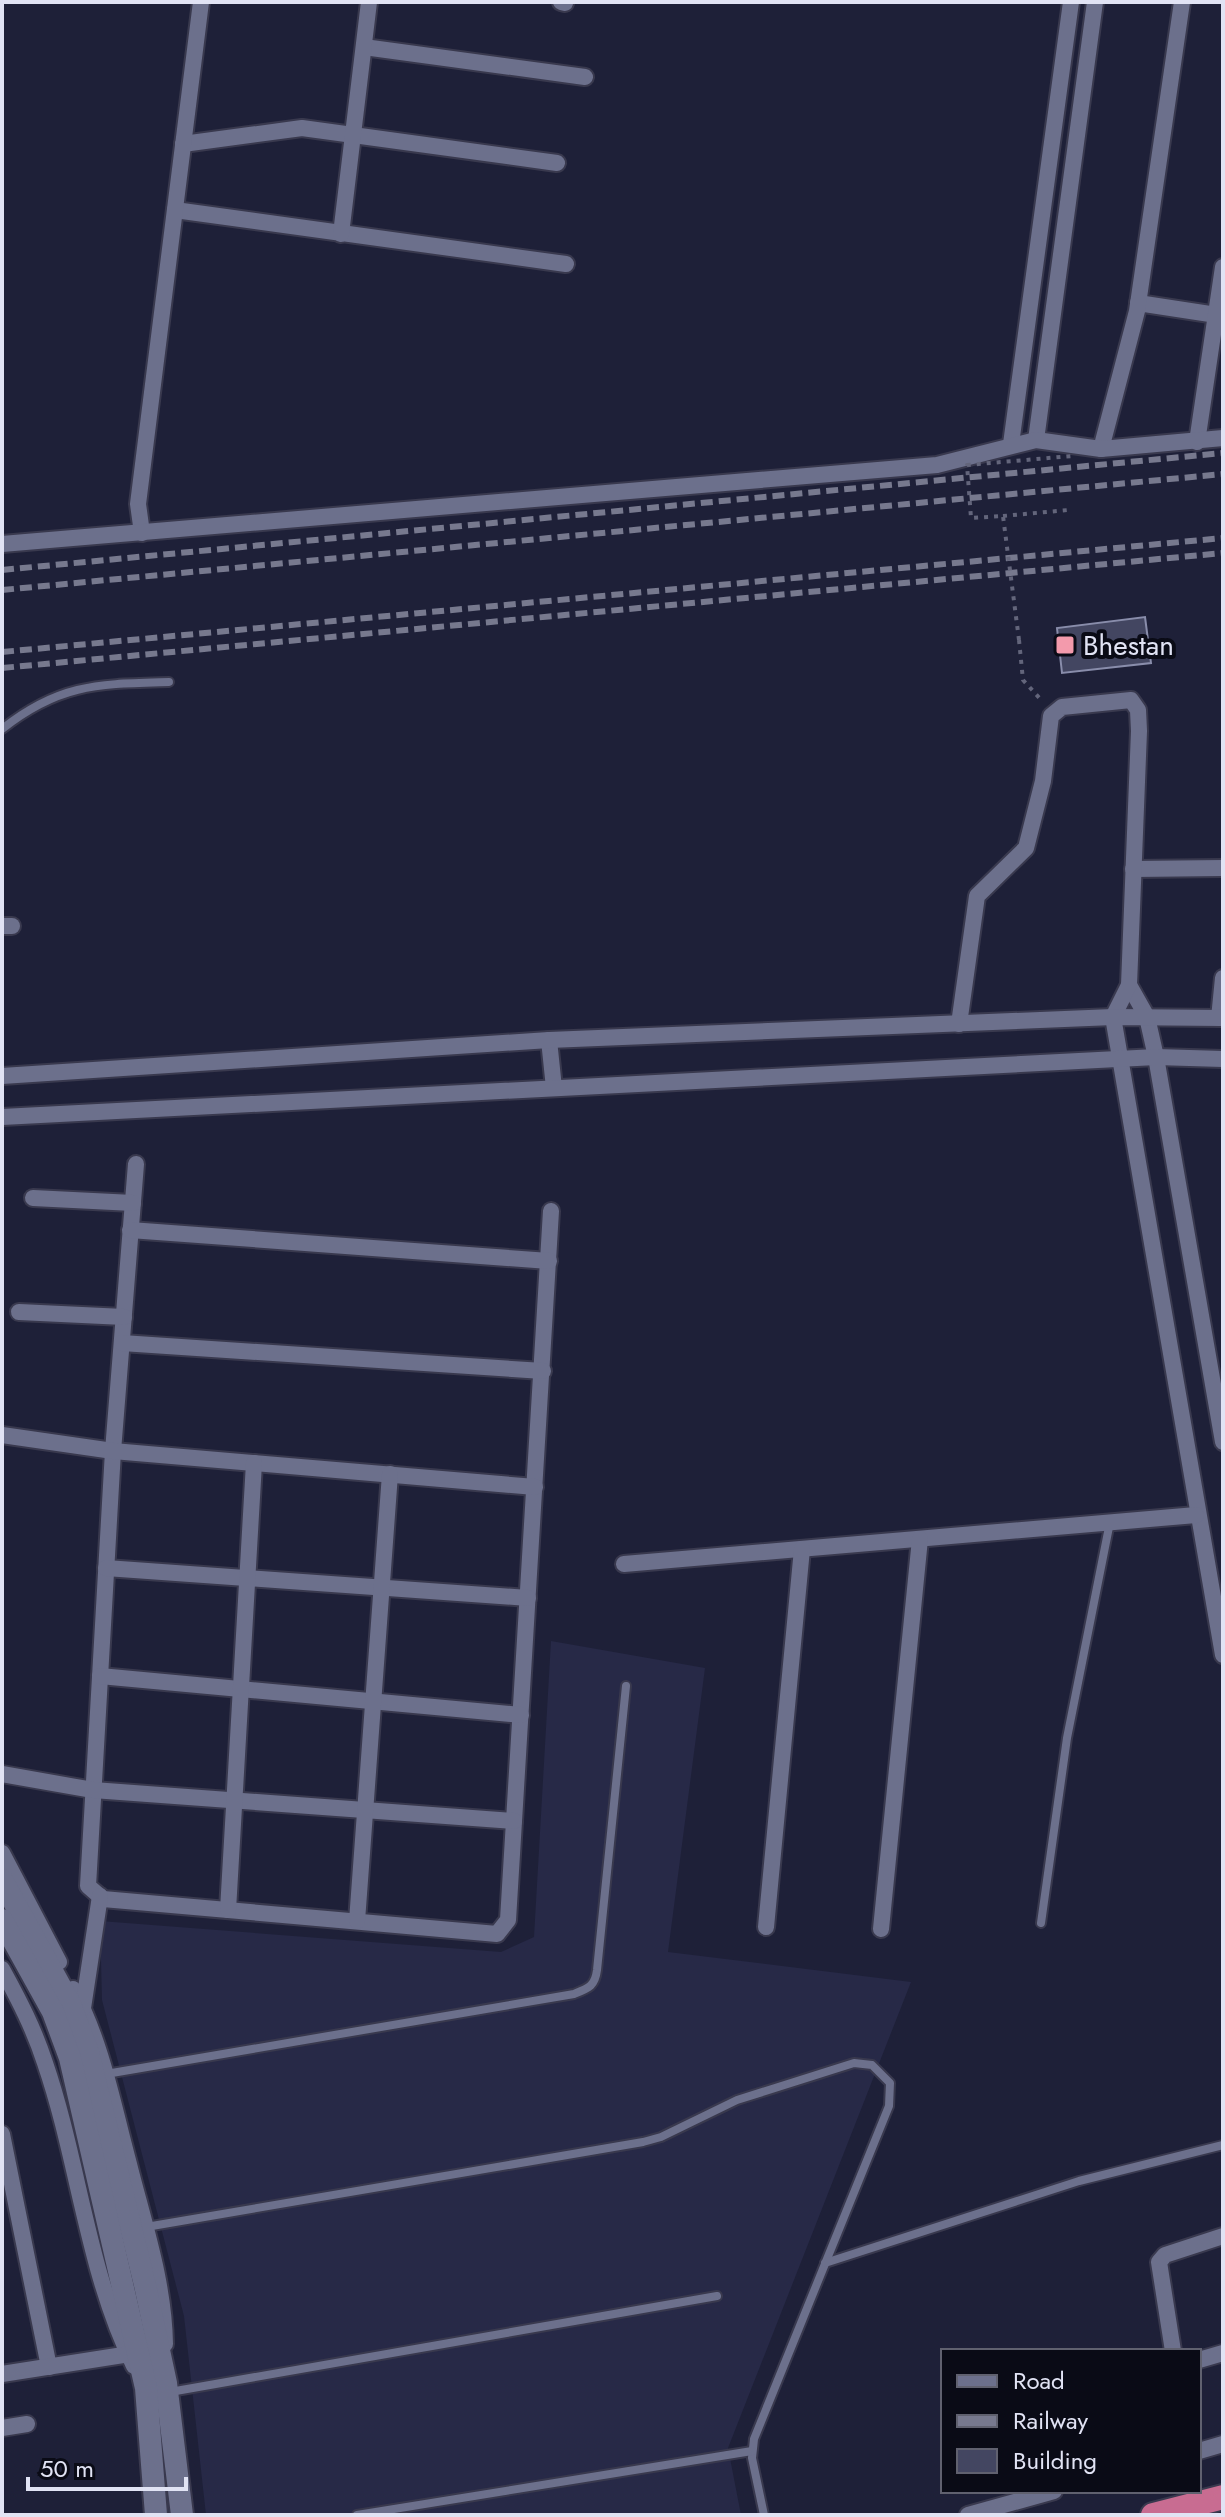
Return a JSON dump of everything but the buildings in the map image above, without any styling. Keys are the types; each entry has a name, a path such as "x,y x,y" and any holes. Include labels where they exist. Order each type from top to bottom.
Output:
{"highway":[{"path":"1153,2515 1223,2497"}],"street":[{"path":"142,533 138,504 201,2"},
{"path":"341,234 369,2"},
{"path":"1011,444 1071,2"},
{"path":"1036,440 1095,2"},
{"path":"1101,449 1138,303 1182,2"},
{"path":"364,47 585,77"},
{"path":"183,144 290,129 353,133 557,163"},
{"path":"175,210 566,264"},
{"path":"1197,442 1220,315 1223,267"},
{"path":"1138,303 1220,315"},
{"path":"2,544 937,465 1036,440 1101,449 1223,438"},
{"path":"959,1024 977,896 1026,848 1043,781 1049,726 1062,707 1131,700 1138,710 1129,985 1113,1017 1196,1515 1205,1539 1223,1655"},
{"path":"1133,869 1223,868"},
{"path":"2,1076 549,1040 1113,1017 1221,1018 1223,978"},
{"path":"1129,985 1147,1017 1156,1057 1223,1442"},
{"path":"549,1040 554,1088"},
{"path":"2,1117 1156,1057 1223,1059"},
{"path":"136,1164 113,1451 88,1886 100,1896 497,1934 508,1920 551,1211"},
{"path":"33,1198 133,1203"},
{"path":"130,1230 549,1261"},
{"path":"19,1312 124,1317"},
{"path":"122,1343 543,1371"},
{"path":"2,1435 113,1451 535,1487"},
{"path":"228,1910 254,1463"},
{"path":"357,1921 390,1474"},
{"path":"624,1564 1196,1515"},
{"path":"881,1929 920,1539"},
{"path":"1205,1539 1223,1541"},
{"path":"766,1927 802,1549"},
{"path":"106,1568 528,1598"},
{"path":"100,1676 521,1715"},
{"path":"2,1774 93,1790 514,1821"},
{"path":"2,1853 83,2008 105,2074 164,2300 156,2515"},
{"path":"2,1880 70,2004 133,2354"},
{"path":"83,2008 100,1896"},
{"path":"2,1920 79,2055 160,2388 182,2515"},
{"path":"2,1969 30,2020 46,2066 112,2323 160,2388"},
{"path":"2,2134 49,2367"},
{"path":"1173,2349 1159,2262 1165,2255 1223,2236"},
{"path":"1201,2359 1223,2353"},
{"path":"2,2374 133,2354"},
{"path":"2,2428 27,2424"},
{"path":"1201,2450 1223,2444"},
{"path":"968,2515 1020,2496 1040,2493"}],"lane":[{"path":"2,729 19,715 88,684 169,682"},
{"path":"1041,1923 1067,1738 1110,1522"},
{"path":"105,2074 559,1997 589,1988 596,1982 626,1686"},
{"path":"145,2227 643,2142 661,2137 737,2100 854,2063 872,2065 890,2083 889,2106 752,2451 764,2515"},
{"path":"825,2263 1079,2181 1223,2145"},
{"path":"160,2388 717,2296"},
{"path":"357,2515 752,2451"}],"path":[{"path":"1068,510 971,518 967,465 1072,456"},
{"path":"1003,516 1023,680 1033,693 1057,711"}],"shaded area":[{"path":"551,1641 705,1668 668,1952 911,1982 728,2448 741,2515 206,2515 184,2316 102,2000 100,1921 501,1952 534,1937"}],"railway":[{"path":"2,570 1223,453"},
{"path":"2,590 1223,474"},
{"path":"2,652 1223,538"},
{"path":"2,668 1223,553"}],"place":[{"name":"Bhestan","path":"1065,645"}]}
